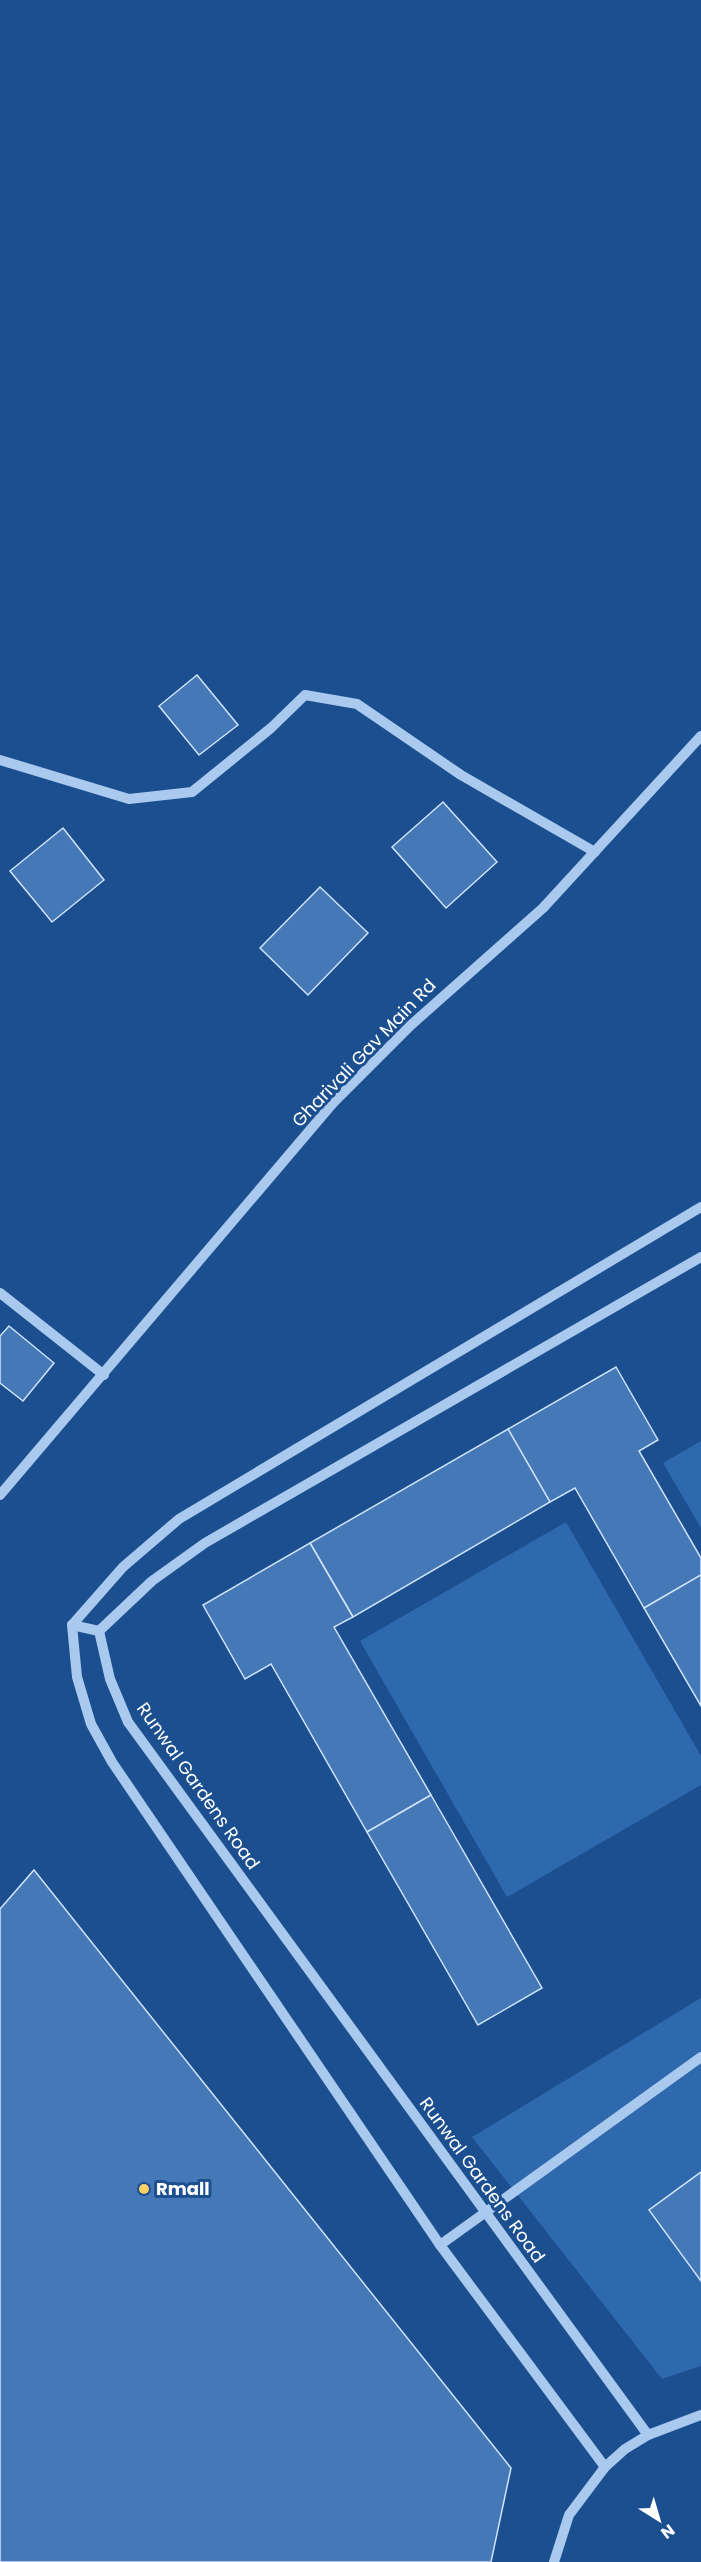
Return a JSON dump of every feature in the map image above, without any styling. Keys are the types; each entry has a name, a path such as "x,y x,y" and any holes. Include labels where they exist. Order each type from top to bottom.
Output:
{"street":[{"path":"0,760 129,799 192,792 271,728 305,695 357,704 461,775 594,852"},
{"name":"Gharivali Gav Main Rd","path":"0,1495 333,1103 411,1025 543,908 701,736"},
{"path":"605,2467 440,2245 112,1762 92,1724 80,1686 72,1625 123,1566 179,1519 701,1207"},
{"path":"72,1625 99,1631 152,1581 204,1543 701,1257"},
{"path":"0,1293 104,1375"},
{"name":"Runwal Gardens Road","path":"99,1631 110,1679 128,1722 648,2435"},
{"path":"440,2245 701,2057"},
{"path":"554,2562 570,2516 605,2467 648,2435 701,2415"}],"shaded area":[{"path":"701,1441 701,1528 663,1463"},
{"path":"566,1522 701,1756 701,1785 507,1897 360,1641"},
{"path":"701,1998 701,2366 662,2379 472,2137"}],"building":[{"path":"197,675 238,725 199,755 159,706"},
{"path":"443,802 497,862 446,908 392,847"},
{"path":"63,828 104,880 52,922 10,871"},
{"path":"320,887 368,933 308,995 260,948"},
{"path":"9,1326 54,1363 23,1401 0,1383 0,1336"},
{"path":"616,1367 658,1440 639,1451 701,1558 701,1575 644,1608 575,1488 550,1502 508,1429"},
{"path":"508,1429 550,1502 353,1617 310,1543"},
{"path":"310,1543 353,1617 334,1627 431,1795 367,1832 271,1664 245,1679 203,1605"},
{"path":"701,1575 701,1706 644,1608"},
{"path":"431,1795 542,1988 478,2025 367,1832"},
{"name":"Rmall","path":"34,1870 511,2468 491,2562 0,2562 0,1909"},
{"path":"701,2172 701,2281 649,2210"}],"place":[{"name":"Rmall","path":"144,2189"}]}
